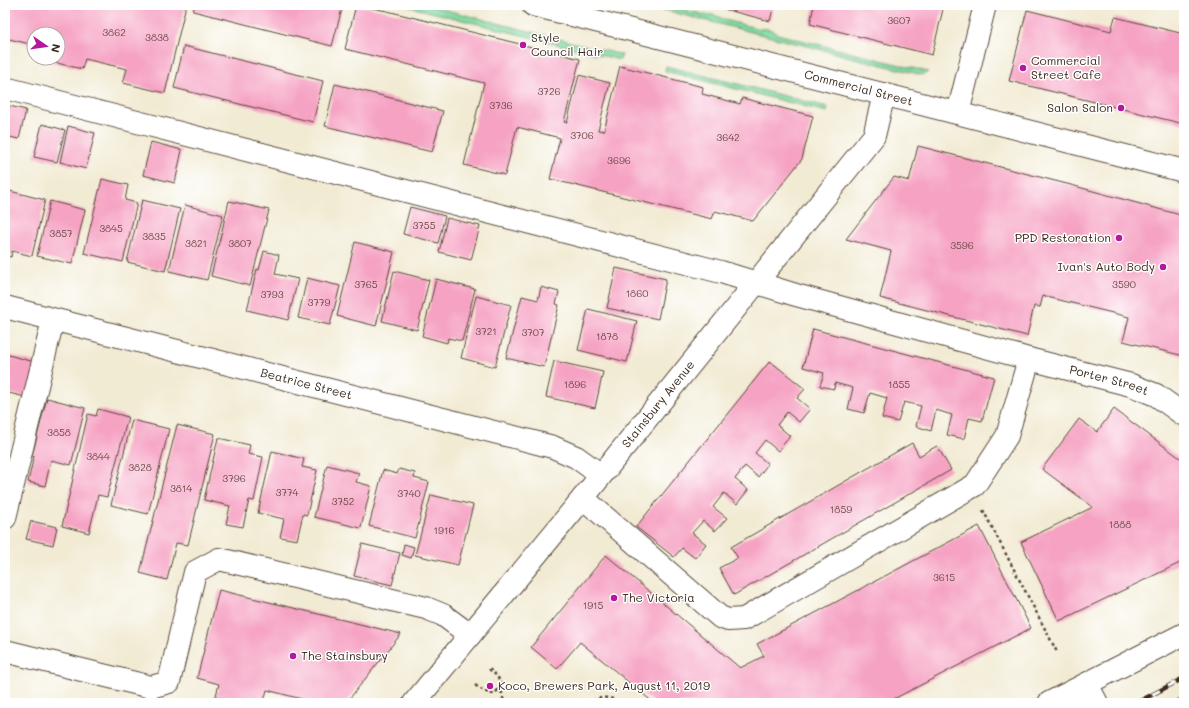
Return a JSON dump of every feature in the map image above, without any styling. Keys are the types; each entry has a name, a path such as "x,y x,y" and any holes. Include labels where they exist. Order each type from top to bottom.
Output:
{"street":[{"name":"Commercial Street","path":"533,5 1184,171"},
{"path":"958,113 985,5"},
{"name":"Porter Street","path":"5,88 721,272 1029,359 1131,385 1156,394 1184,415"},
{"name":"Stainsbury Avenue","path":"414,703 583,498 755,282 874,136 884,94"},
{"name":"Beatrice Street","path":"5,307 553,447 576,457 601,475"},
{"path":"5,518 53,320"},
{"path":"583,498 720,617 728,620 744,618 975,485 1007,436 1029,359"},
{"path":"5,651 151,687 169,682 195,572 219,559 426,608 443,615 470,635"},
{"path":"1049,703 1184,634"},
{"path":"1087,684 1097,703"}],"path":[{"path":"983,509 1057,652"},
{"path":"475,685 484,692 494,694 498,690 501,685 500,680 498,676 489,669"},
{"path":"498,690 502,693 504,703"},
{"path":"588,703 595,699 607,698 620,703"}],"green space":[{"path":"403,5 427,5 622,55 620,60"},
{"path":"644,5 664,5 720,17 725,20 760,29 769,29 777,34 928,72 922,75"},
{"path":"666,66 828,107 827,112 665,71"}],"building":[{"path":"8,5 186,5 165,93 123,83 127,69 85,59 82,69 66,65 66,26 26,26 26,43 5,38 5,16"},
{"path":"195,5 343,5 332,46 193,11"},
{"path":"356,5 387,11 580,59 564,122 567,123 579,75 610,83 598,130 604,131 620,66 703,87 702,94 740,104 742,98 813,116 802,159 753,221 715,211 712,219 550,179 560,138 517,127 505,175 464,165 484,83 345,49"},
{"path":"708,5 774,5 770,21"},
{"path":"814,5 944,5 932,55 810,24"},
{"path":"1027,10 1111,31 1115,17 1184,34 1184,124 1009,81"},
{"path":"184,46 323,81 313,122 174,88"},
{"path":"335,84 443,111 432,152 325,126"},
{"path":"5,105 26,110 19,139 5,136"},
{"path":"42,124 65,130 57,162 34,157"},
{"path":"68,126 95,133 86,169 60,162"},
{"path":"151,142 182,150 175,183 143,175"},
{"path":"918,146 1071,185 1184,216 1184,356 1123,341 1129,317 1043,296 1040,307 1034,306 1027,336 880,298 891,251 846,239 894,177 909,181"},
{"path":"102,179 128,185 125,200 137,203 123,262 84,253"},
{"path":"6,190 45,200 32,256 12,251 11,257 5,255"},
{"path":"142,200 180,209 165,271 127,262"},
{"path":"50,201 85,210 72,264 37,256"},
{"path":"229,201 269,210 250,286 211,276"},
{"path":"185,205 223,215 207,280 169,271"},
{"path":"410,207 445,216 438,243 403,234"},
{"path":"447,218 480,226 471,260 439,252"},
{"path":"355,242 394,252 376,326 337,316"},
{"path":"264,251 279,255 275,274 298,279 288,320 247,310 257,269 259,270"},
{"path":"616,268 666,279 658,319 607,308"},
{"path":"394,271 429,280 417,330 382,321"},
{"path":"307,278 340,286 330,325 298,318"},
{"path":"436,279 475,289 462,341 448,338 447,343 422,336"},
{"path":"541,287 559,292 556,304 559,305 544,367 506,358 522,296 538,300"},
{"path":"476,296 511,305 495,367 461,358"},
{"path":"588,309 637,321 627,362 578,350"},
{"path":"813,329 994,377 982,421 969,418 964,439 947,435 952,415 936,410 931,431 916,426 921,406 904,402 898,422 882,418 887,398 870,393 864,413 848,409 853,388 835,383 834,389 820,386 824,373 803,367"},
{"path":"5,354 38,363 29,398 5,392"},
{"path":"554,361 603,372 595,408 546,397"},
{"path":"770,361 805,389 797,398 810,409 799,422 787,412 777,425 790,436 778,451 765,440 755,453 768,464 758,477 745,466 735,479 748,490 737,504 724,493 713,507 727,518 715,531 703,521 692,533 706,544 695,558 682,548 674,557 636,527"},
{"path":"47,398 85,408 71,465 51,460 45,486 28,482 34,456 32,456"},
{"path":"98,409 128,417 107,497 98,495 89,533 62,526 88,414 96,416"},
{"path":"1114,409 1184,461 1184,561 1059,621 1021,542 1093,507 1042,469 1079,419 1097,432"},
{"path":"132,420 169,429 148,514 111,505"},
{"path":"177,425 215,434 188,545 176,543 167,580 140,573"},
{"path":"218,438 250,445 248,454 263,457 254,501 249,500 243,527 226,524 230,506 204,500"},
{"path":"912,443 919,456 937,446 951,470 734,595 719,568 738,558 731,547"},
{"path":"272,451 304,459 302,467 317,470 307,515 303,514 297,540 280,537 284,519 258,513"},
{"path":"327,465 359,473 356,482 371,486 361,528 314,517"},
{"path":"399,469 415,473 414,478 429,482 415,538 369,526 383,470 397,474"},
{"path":"431,495 473,505 458,565 415,555"},
{"path":"31,521 57,527 53,545 26,539"},
{"path":"979,526 1031,628 886,703 654,703 580,642 557,669 531,647 606,555 740,668 764,656 757,644"},
{"path":"362,544 400,553 392,585 354,576"},
{"path":"404,544 414,547 411,558 402,555"},
{"name":"The Stainsbury","path":"219,590 401,634 346,703 317,703 267,690 264,701 271,703 214,703 219,684 197,678"}],"railway":[{"path":"1136,703 1184,678"},
{"path":"1175,703 1184,698"}],"place":[{"name":"Style Council Hair","path":"523,45"},
{"name":"Commercial Street Cafe","path":"1023,68"},
{"name":"Salon Salon","path":"1121,108"},
{"name":"PPD Restoration","path":"1119,238"},
{"name":"Ivan's Auto Body","path":"1163,267"},
{"name":"The Victoria","path":"614,598"},
{"name":"The Stainsbury","path":"293,656"},
{"name":"Koco, Brewers Park, August 11, 2019","path":"490,686"}]}
